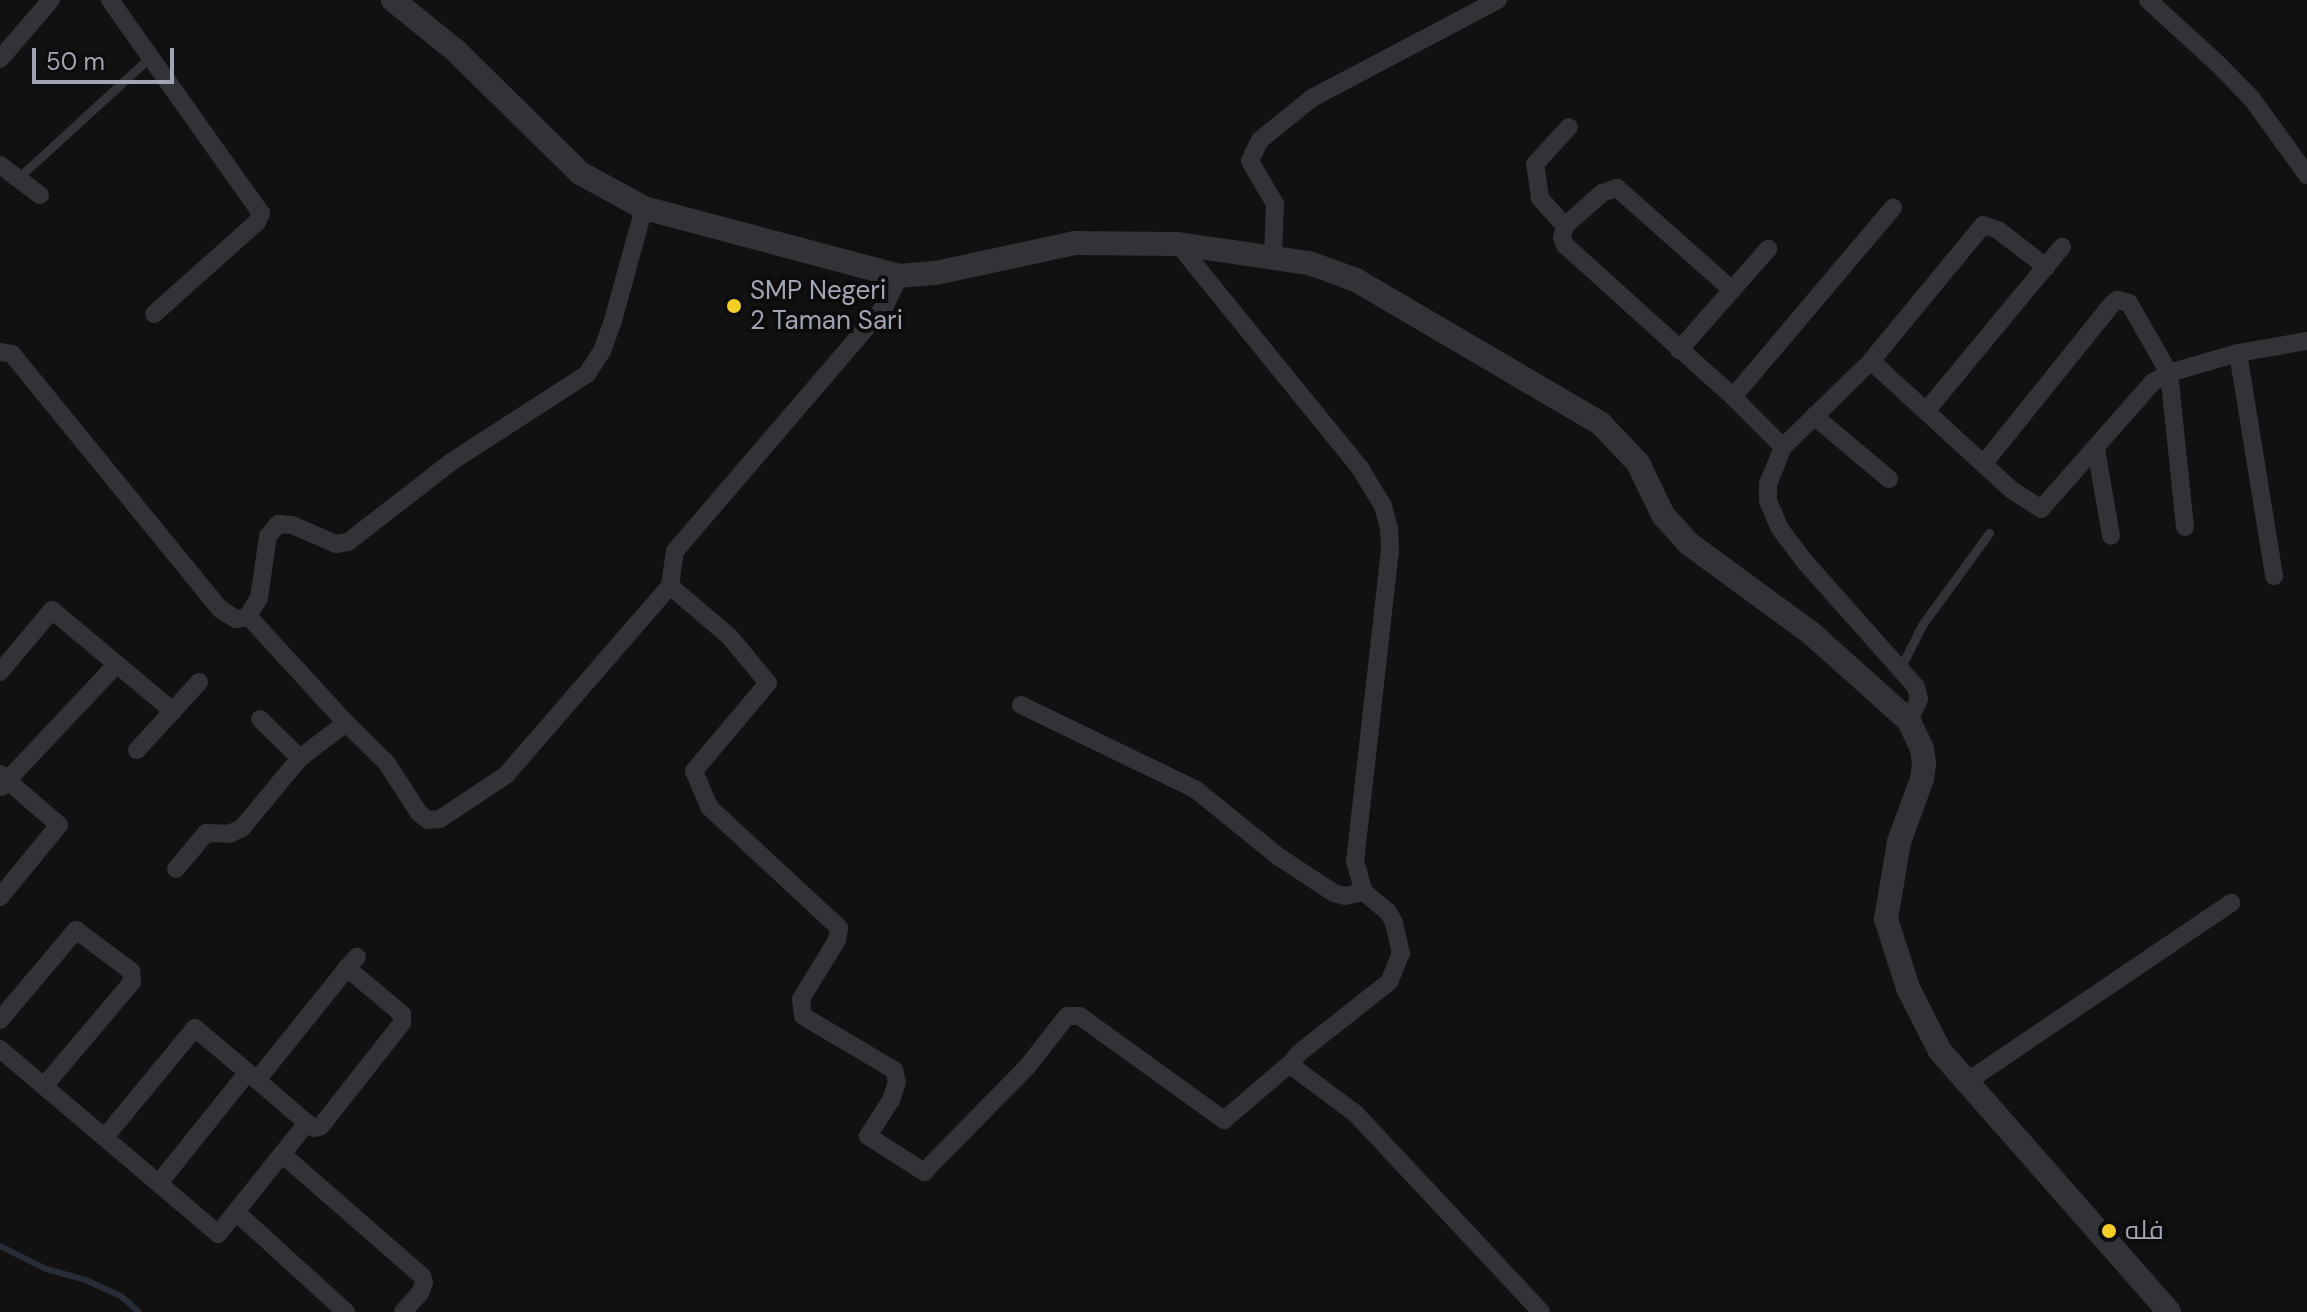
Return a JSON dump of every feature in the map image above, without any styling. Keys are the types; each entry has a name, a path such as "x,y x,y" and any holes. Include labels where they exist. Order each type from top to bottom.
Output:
{"street":[{"path":"0,59 51,0"},
{"path":"110,0 261,213 257,222 154,314"},
{"path":"1273,256 1275,204 1250,161 1260,140 1312,98 1498,0"},
{"path":"2148,0 2252,99 2307,175"},
{"path":"399,1 456,51 580,173 644,208 899,276 936,273 1075,243 1178,244 1273,256 1320,266 1356,280 1601,424 1638,463 1663,515 1688,543 1811,633 1909,721 1922,749 1924,764 1896,857 1887,904 1889,934 1908,988 1940,1051 2169,1312"},
{"path":"1565,226 1540,198 1535,164 1569,127"},
{"path":"0,165 40,195"},
{"path":"1732,290 1613,187 1565,226 1562,238 1565,245 1733,397 1783,447"},
{"path":"0,352 12,354 220,609 236,619 248,616 259,598 268,536 278,524 292,525 336,544 348,542 451,462 587,374 602,351 612,324 644,208"},
{"path":"1733,397 1893,208"},
{"path":"1909,721 1919,699 1916,687 1806,563 1780,529 1768,501 1768,484 1783,447 1871,361 1983,225 1998,230 2046,267"},
{"path":"670,586 729,636 768,683 694,771 709,807 839,928 837,940 801,999 803,1016 894,1070 897,1082 891,1100 868,1136 924,1172 1027,1067 1067,1016 1080,1016 1224,1120 1378,993 1397,967 1400,936 1388,912 1364,892 1355,861 1390,550 1383,506 1360,468 1178,244"},
{"path":"1927,410 2062,247"},
{"path":"1679,350 1768,249"},
{"path":"248,616 395,773 419,813 428,820 440,819 506,775 670,586 675,551 885,306 899,276"},
{"path":"1984,463 2117,300 2129,303 2169,373 2185,527"},
{"path":"1871,361 1984,463 2041,509 2153,382 2169,373 2238,353 2307,341"},
{"path":"2238,353 2274,576"},
{"path":"1814,416 1889,479"},
{"path":"2096,449 2111,536"},
{"path":"0,672 52,610 173,711"},
{"path":"0,897 59,825 2,781 117,664"},
{"path":"137,750 199,682"},
{"path":"1021,705 1195,789 1279,857 1334,893 1345,896 1364,892"},
{"path":"260,719 300,758"},
{"path":"176,869 206,833 229,834 249,823 265,797 300,758 346,723"},
{"path":"1968,1081 2231,903"},
{"path":"0,1020 76,930 131,971 132,982 45,1085"},
{"path":"105,1137 195,1028 253,1076 307,1123 315,1128 321,1126 404,1019 352,962 253,1076 159,1183"},
{"path":"0,1049 218,1234 307,1123"},
{"path":"1293,1061 1295,1069 1355,1113 1541,1312"},
{"path":"282,1154 422,1276 424,1283 420,1293 403,1312"},
{"path":"236,1212 346,1312"}],"lane":[{"path":"17,179 149,58"},
{"path":"1901,667 1922,625 1989,533"}],"waterway":[{"path":"0,1246 46,1269 86,1280 121,1296 139,1312"}],"place":[{"name":"SMP Negeri 2 Taman Sari","path":"734,306"},
{"name":"فله","path":"2109,1231"}]}
